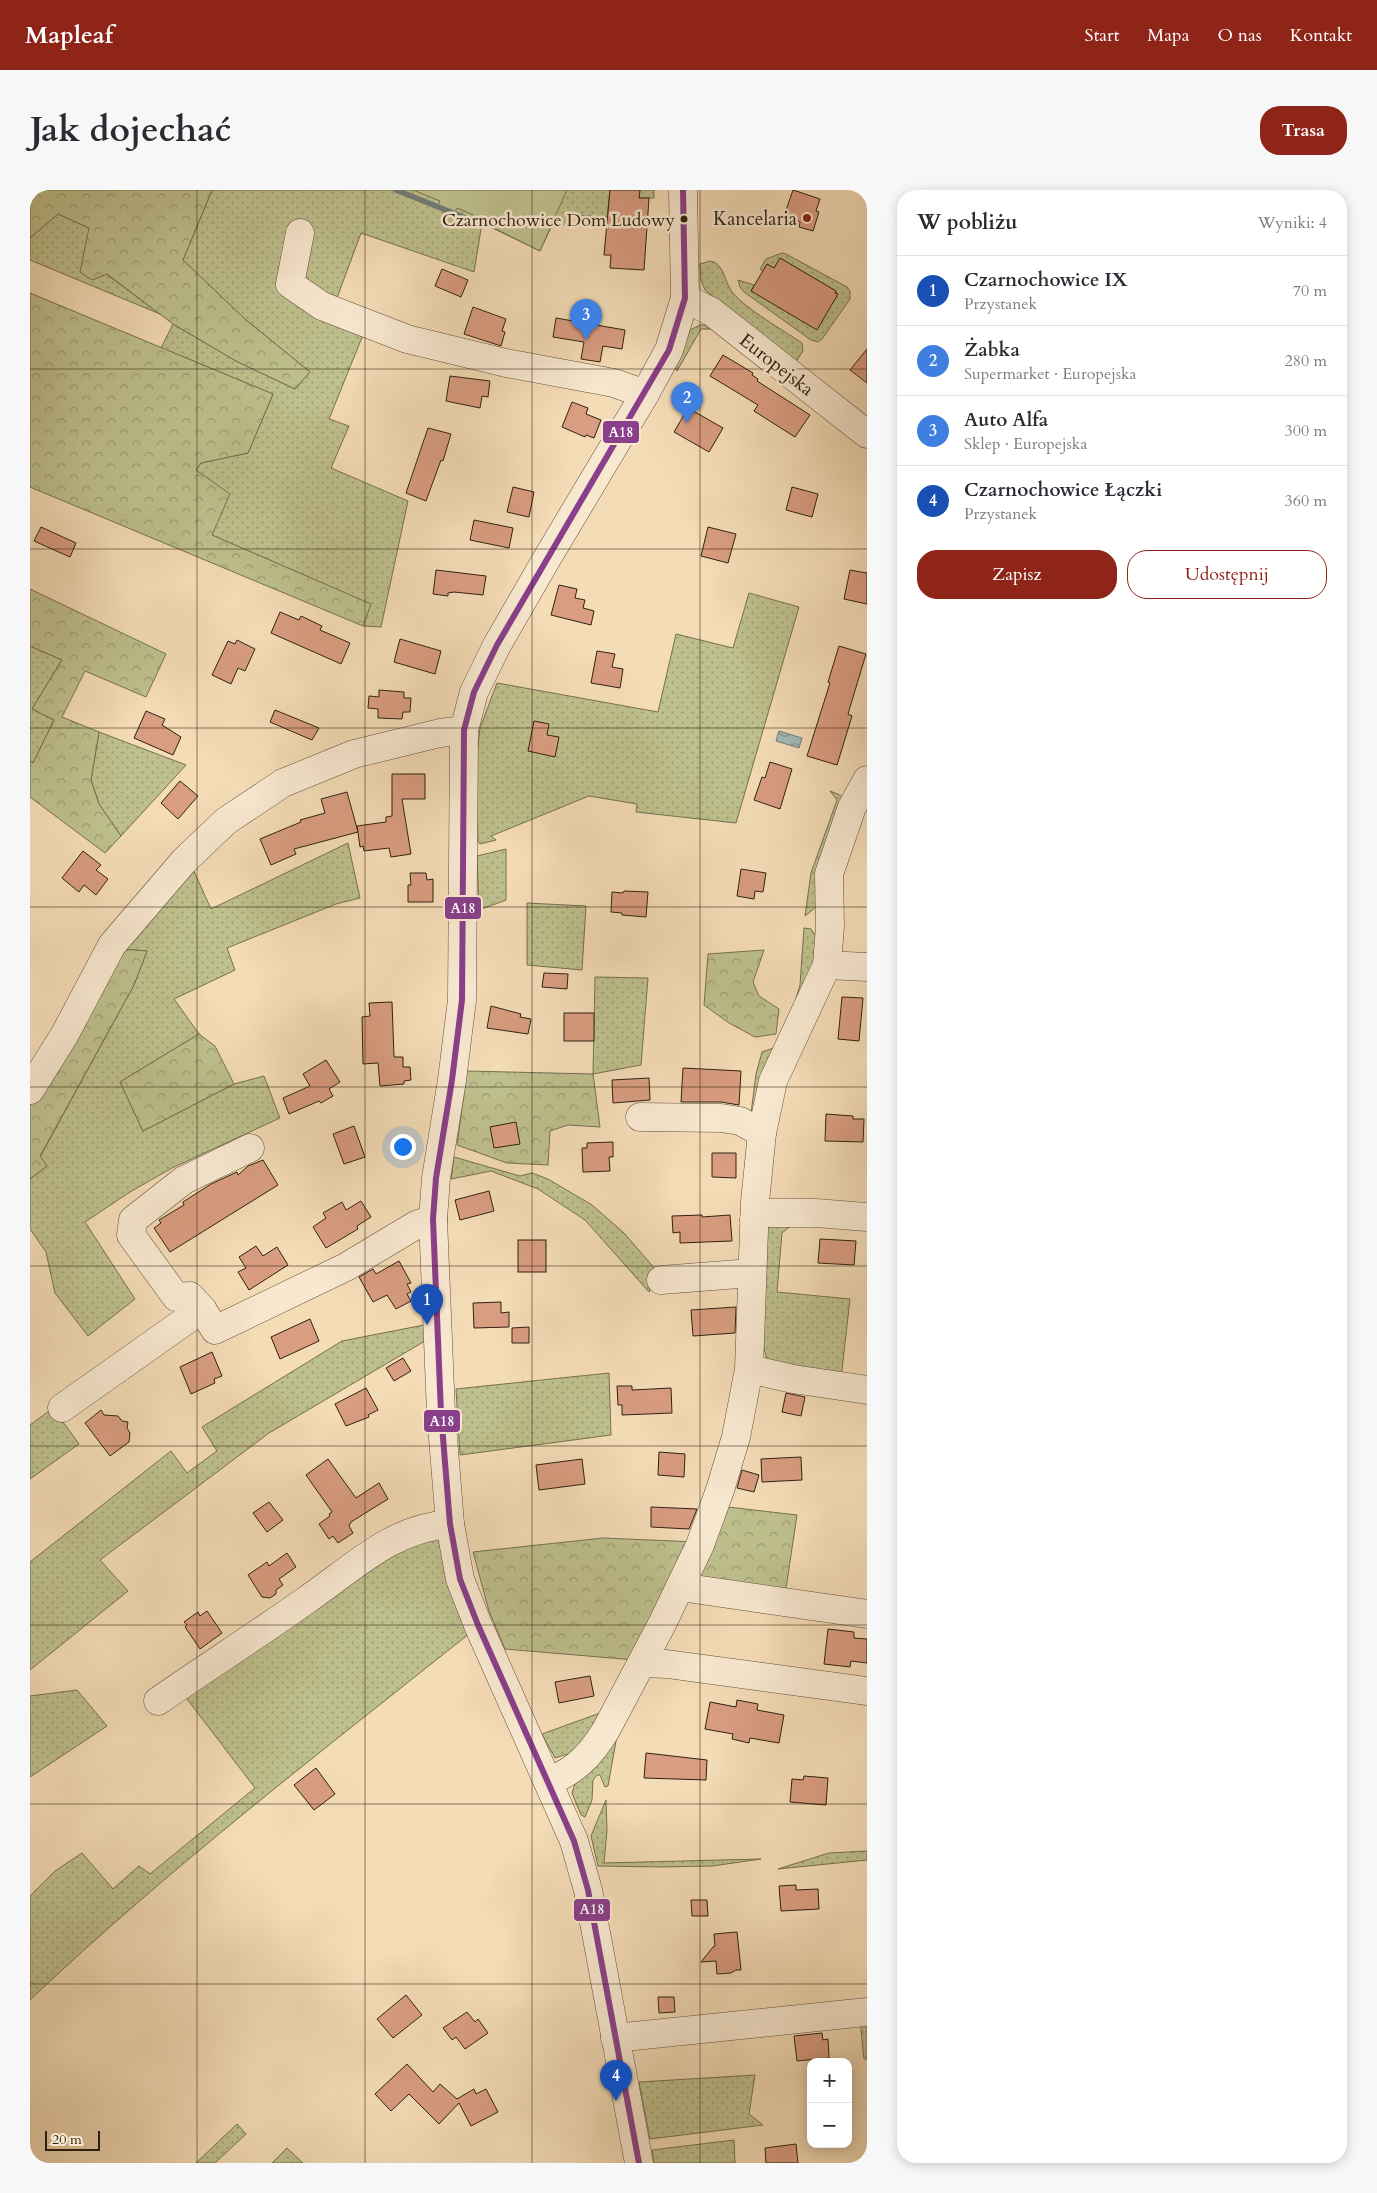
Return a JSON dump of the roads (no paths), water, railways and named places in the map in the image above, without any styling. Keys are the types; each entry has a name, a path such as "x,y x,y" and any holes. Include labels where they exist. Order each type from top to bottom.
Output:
{"street":[{"path":"639,2163 584,1874 574,1841 474,1616 460,1579 450,1524 441,1413 433,1219 436,1178 452,1080 462,1000 464,730 474,692 497,646 669,350 685,298 683,190"},
{"path":"300,233 290,284 322,306 407,338 506,363 614,383 645,394"},
{"name":"Europejska","path":"685,298 712,312 867,434"},
{"path":"30,1090 65,1034 112,945 184,861 226,820 283,783 354,754 440,733 464,730"},
{"path":"548,1782 572,1771 594,1750 642,1663 680,1587 700,1545 720,1490 736,1436 749,1369 754,1220 762,1133 774,1081 827,965 830,926 830,874 852,807 867,780"},
{"path":"827,965 867,967"},
{"path":"640,1117 721,1118 740,1121 762,1133"},
{"path":"250,1148 184,1180 133,1220 130,1236 176,1297 190,1296 202,1309 215,1330 346,1267 416,1225 433,1219"},
{"path":"754,1220 763,1213 779,1212 867,1218"},
{"path":"661,1280 752,1273"},
{"path":"62,1408 202,1309"},
{"path":"749,1369 793,1379 867,1390"},
{"path":"158,1701 307,1600 366,1556 400,1536 429,1526 450,1524"},
{"path":"680,1587 867,1614"},
{"path":"642,1663 667,1664 866,1690"},
{"path":"616,2038 867,2012"}],"water":[{"path":"779,731 802,738 799,748 776,741"}],"waterway":[{"path":"396,190 478,223"}],"place":[{"name":"Kancelaria","path":"807,218"},
{"name":"Czarnochowice Dom Ludowy","path":"684,219"},
{"name":"Auto Alfa","path":"586,340"},
{"name":"Żabka","path":"687,423"},
{"name":"Czarnochowice IX","path":"427,1325"},
{"name":"Czarnochowice Łączki","path":"616,2101"}]}
